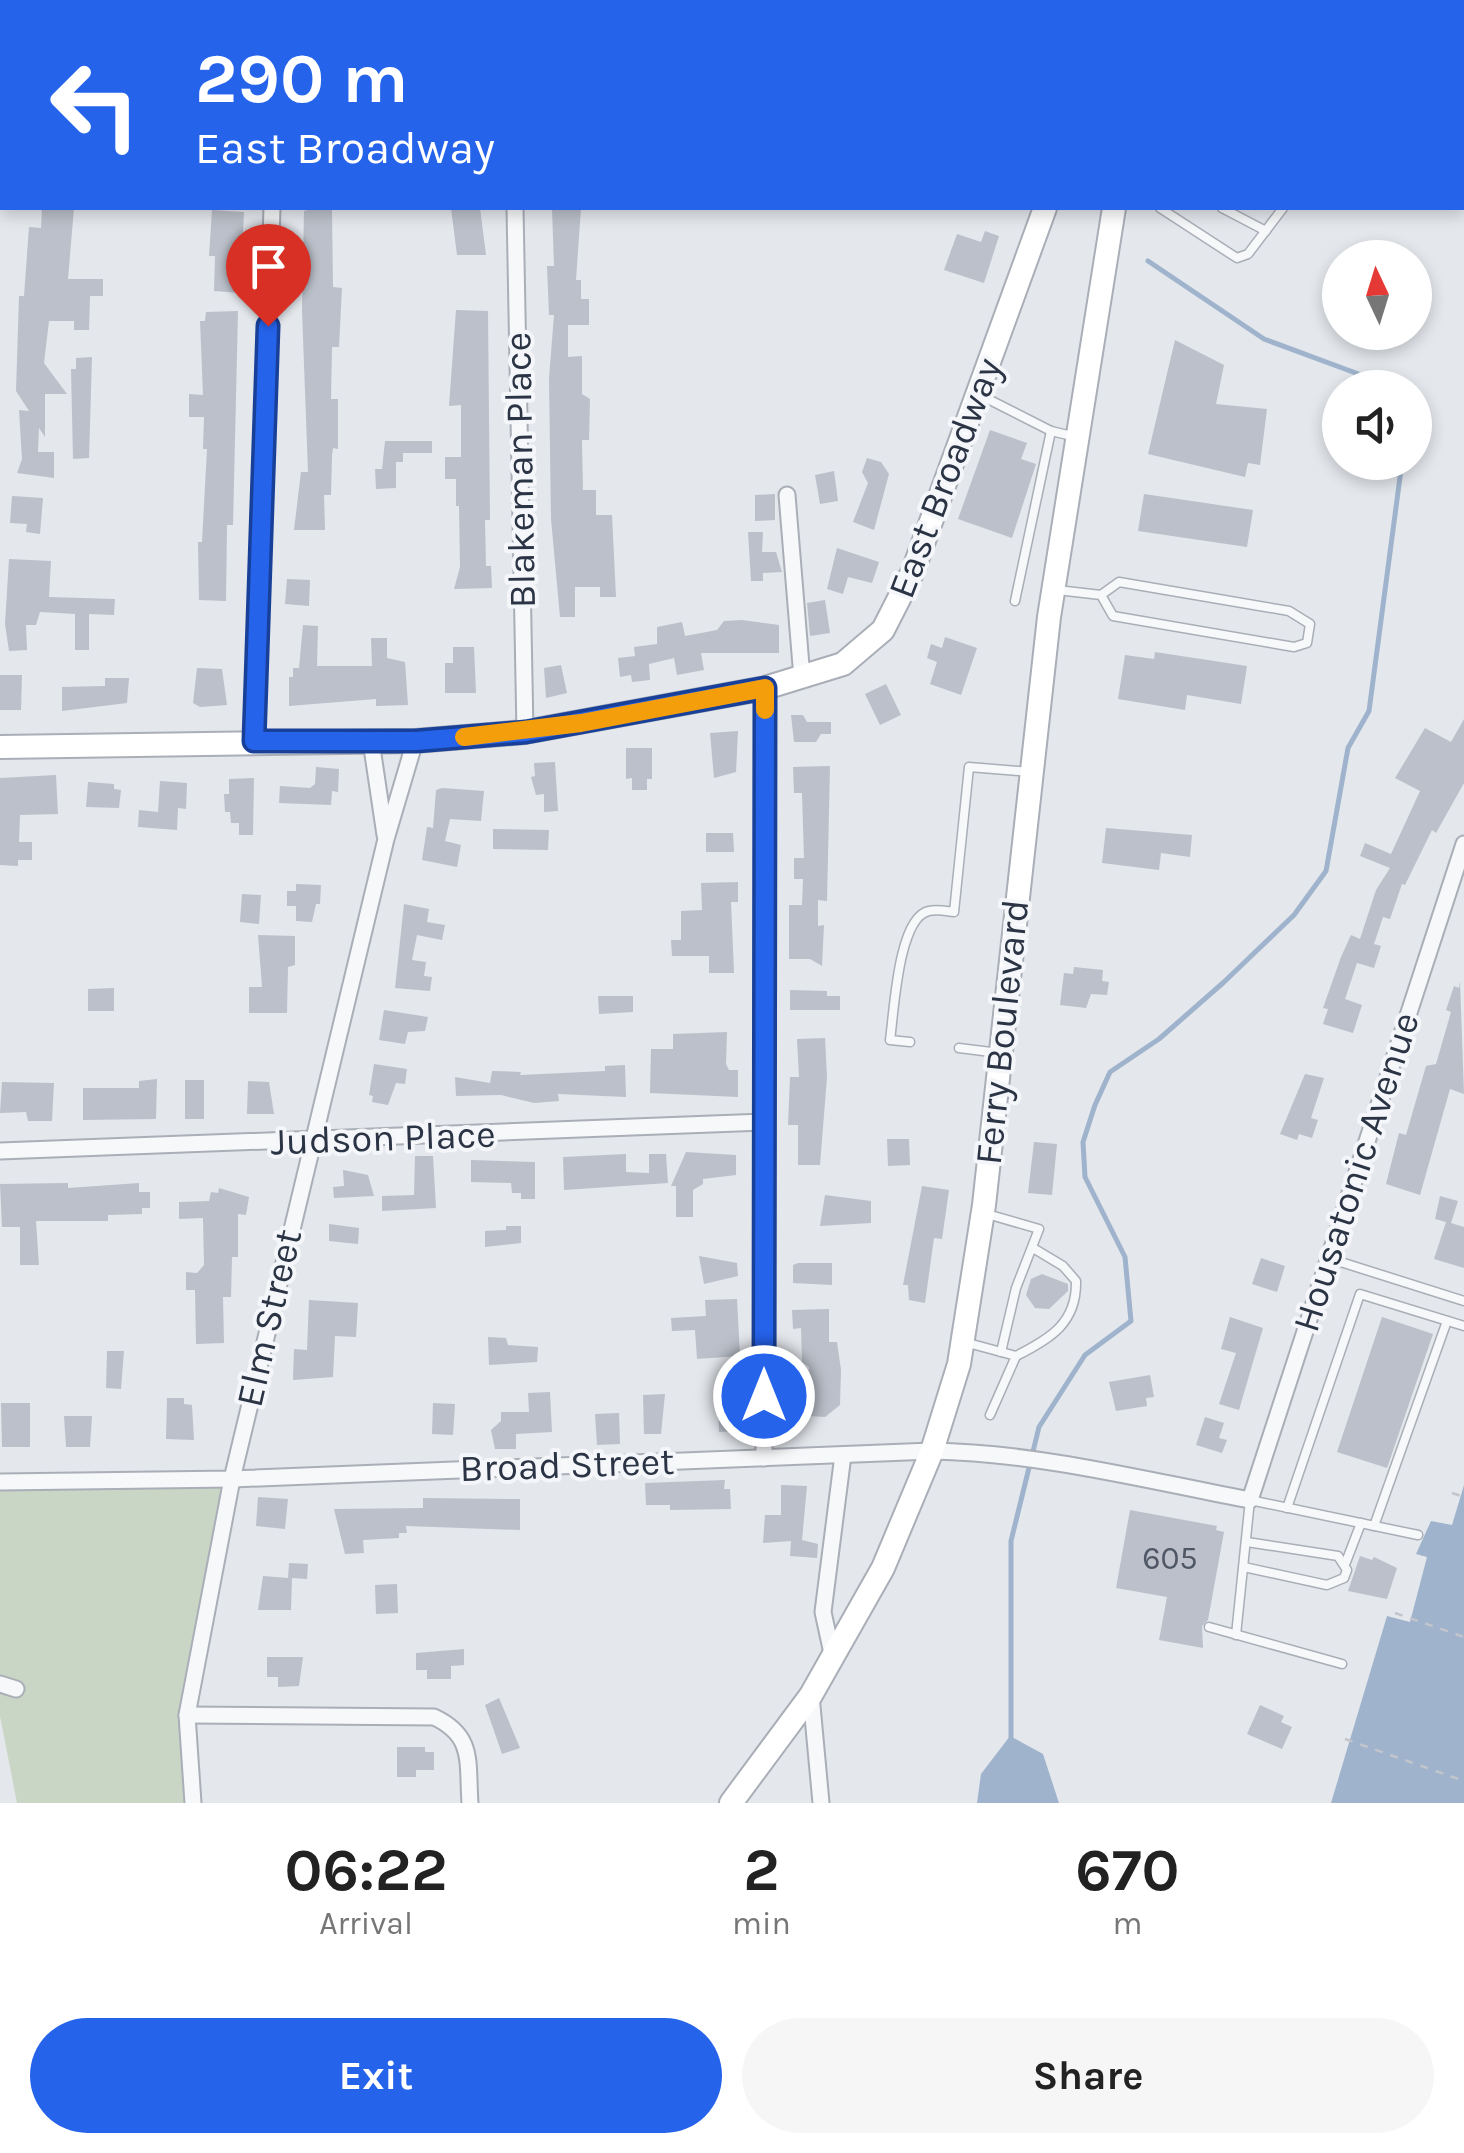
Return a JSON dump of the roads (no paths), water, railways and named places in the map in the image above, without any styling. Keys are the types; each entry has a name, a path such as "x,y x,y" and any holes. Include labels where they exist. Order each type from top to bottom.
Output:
{"main road":[{"name":"East Broadway","path":"0,747 416,741 526,732 765,688 843,664 883,630 913,571 1043,210"},
{"name":"Ferry Boulevard","path":"731,1803 834,1660 883,1568 932,1451 964,1342 1053,590 1074,437 1114,210"}],"street":[{"path":"254,741 272,210"},
{"name":"Blakeman Place","path":"515,210 526,732"},
{"path":"787,496 802,678"},
{"path":"764,1458 765,688"},
{"name":"Elm Street","path":"372,741 386,839"},
{"name":"Elm Street","path":"193,1803 187,1715 232,1479 386,839 416,741"},
{"name":"Housatonic Avenue","path":"1250,1500 1464,844"},
{"name":"Judson Place","path":"0,1151 766,1122"},
{"name":"Broad Street","path":"0,1482 232,1479 932,1451 976,1452 1075,1466 1250,1500"},
{"path":"834,1660 822,1612 843,1455"},
{"path":"811,1695 821,1803"},
{"path":"187,1715 434,1716 456,1727 466,1744 470,1803"}],"lane":[{"path":"1163,210 1237,258 1248,254 1282,210"},
{"path":"1235,211 1266,231"},
{"path":"980,394 1051,431 1074,437"},
{"path":"1016,601 1051,431"},
{"path":"1053,590 1102,596 1119,582 1289,611 1310,624 1307,643 1294,648 1112,616 1102,596"},
{"path":"910,1042 890,1040 910,930 928,910 954,912 969,767 1030,772"},
{"path":"959,1048 998,1053"},
{"path":"982,1213 1039,1229 1016,1288 1001,1352"},
{"path":"990,1415 1016,1356 1054,1337 1076,1298 1076,1281 1063,1266 1033,1248"},
{"path":"1328,1258 1464,1302"},
{"path":"1287,1508 1360,1294 1464,1326"},
{"path":"1374,1526 1448,1322"},
{"path":"964,1342 1016,1356"},
{"path":"1236,1634 1250,1500 1418,1535"},
{"path":"1244,1568 1326,1585 1344,1578 1360,1524"},
{"path":"1247,1542 1338,1556 1346,1562"},
{"path":"1209,1627 1342,1664"}],"water":[{"path":"1464,1485 1464,1803 1331,1803 1387,1616 1410,1622 1427,1557 1416,1554 1431,1521 1452,1525"},
{"path":"1010,1736 1043,1754 1059,1803 977,1803 981,1774"}],"waterway":[{"path":"1148,261 1264,339 1348,370"},
{"path":"1011,1742 1011,1541 1039,1427 1085,1355 1131,1321 1125,1257 1085,1177 1083,1142 1110,1072 1159,1039 1224,982 1294,915 1326,871 1348,748 1369,711 1400,480"}]}
